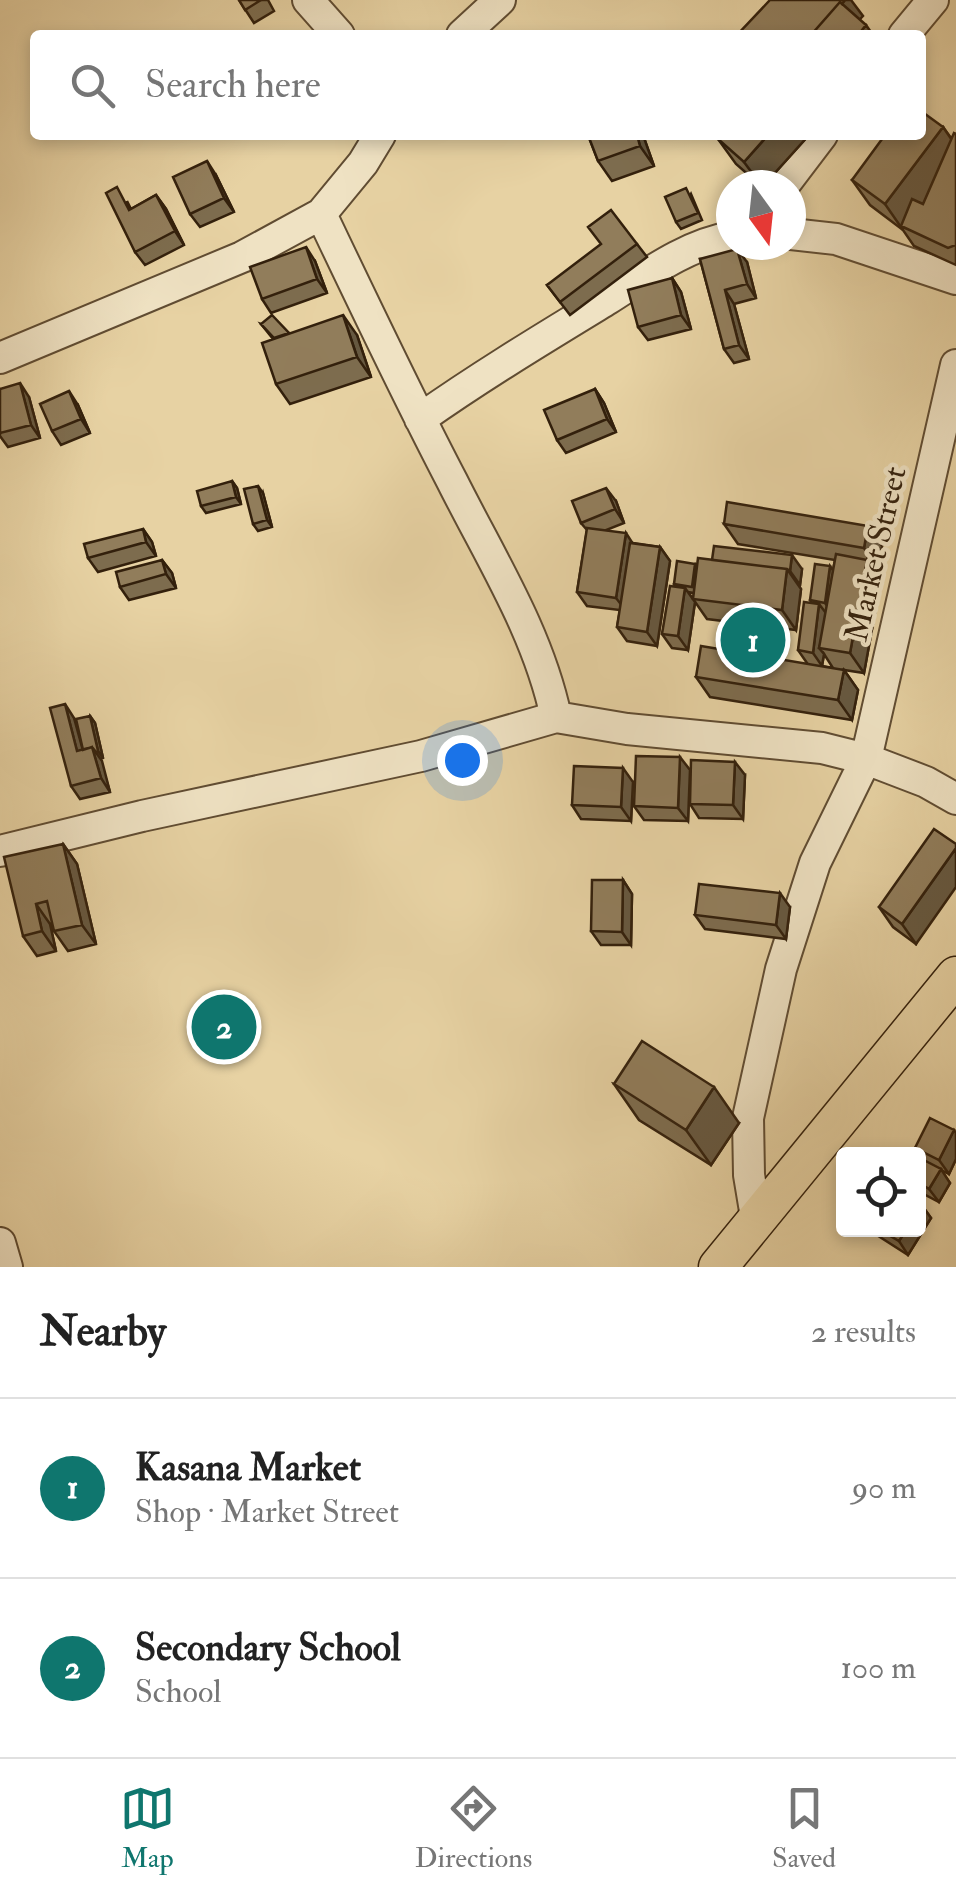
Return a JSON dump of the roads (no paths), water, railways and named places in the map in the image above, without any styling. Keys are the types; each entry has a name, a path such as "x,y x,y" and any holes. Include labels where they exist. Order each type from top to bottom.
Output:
{"main road":[{"path":"718,1267 956,976"}],"street":[{"path":"308,0 335,30"},
{"path":"467,30 500,0"},
{"path":"908,30 933,0"},
{"path":"0,358 242,258 321,214 363,164 377,140"},
{"path":"795,170 818,140"},
{"path":"321,214 420,419 525,620 548,681 556,718"},
{"path":"806,236 836,239 956,279"},
{"path":"420,419 495,366 664,264 716,240"},
{"name":"Market Street","path":"756,1217 749,1175 748,1118 781,969 814,862 866,759 956,366"},
{"path":"0,851 421,756 556,718 628,730 822,748 866,759 926,782 956,799"},
{"path":"0,1243 7,1267"}],"place":[{"name":"Kasana Market","path":"753,640"},
{"name":"Secondary School","path":"224,1027"}]}
